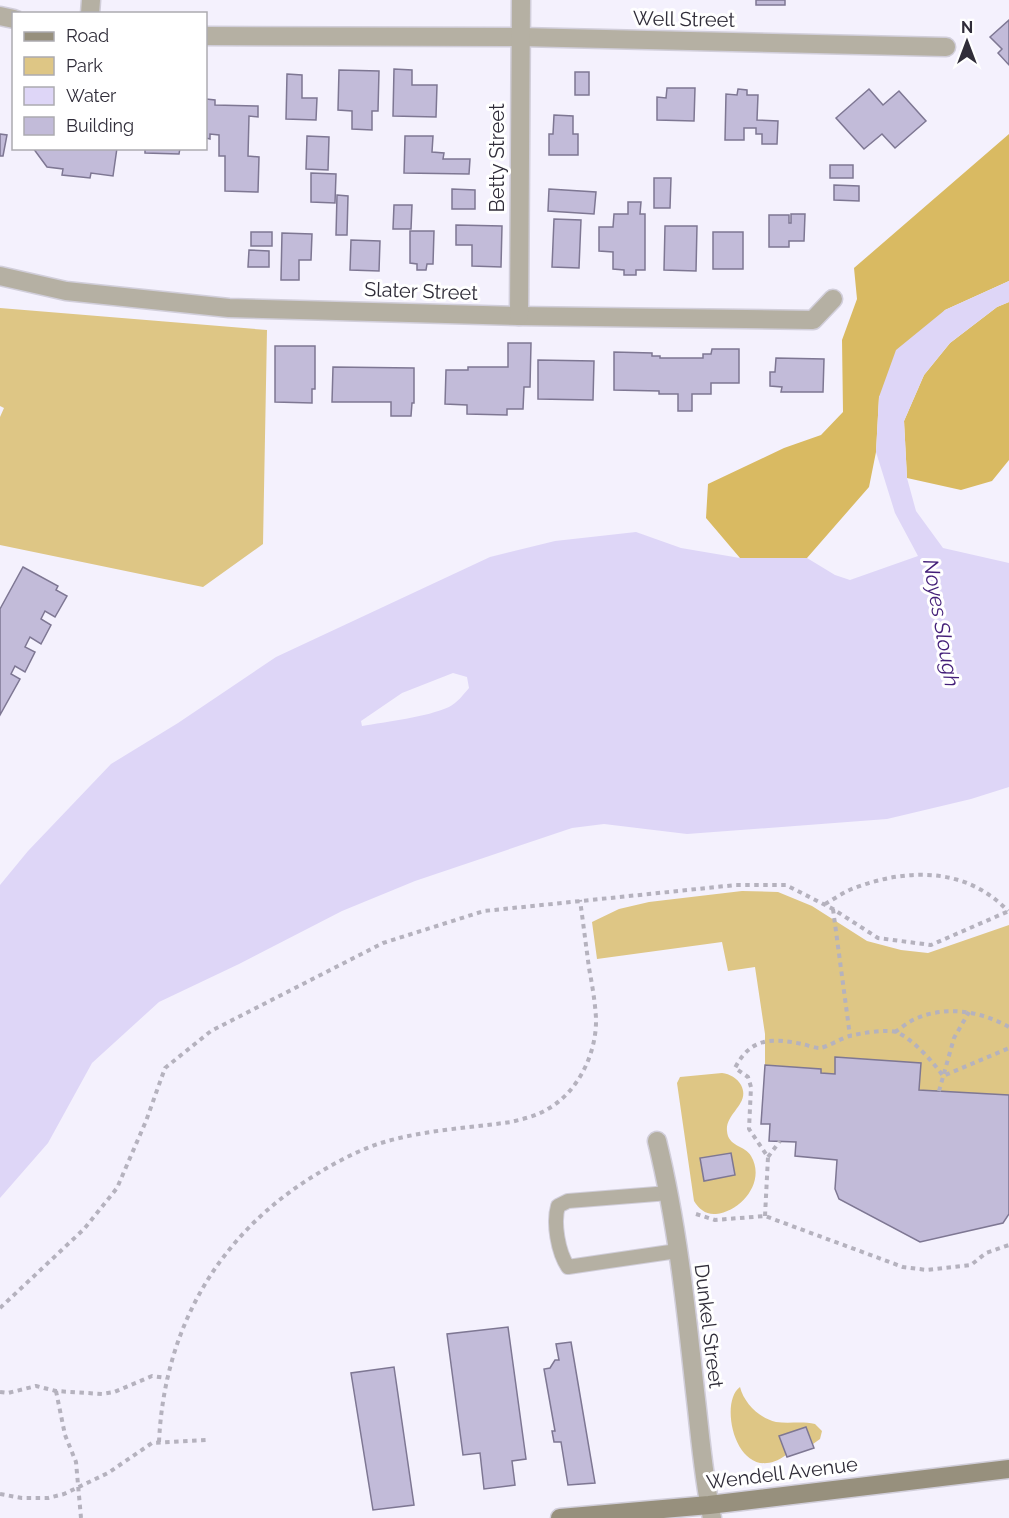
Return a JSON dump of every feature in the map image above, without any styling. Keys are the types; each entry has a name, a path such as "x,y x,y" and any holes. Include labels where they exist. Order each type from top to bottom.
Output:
{"main road":[{"name":"Wendell Avenue","path":"560,1518 711,1511 1009,1469"}],"street":[{"name":"Betty Street","path":"519,316 521,0"},
{"name":"Well Street","path":"207,36 521,37 946,47"},
{"name":"Slater Street","path":"0,276 66,291 229,308 519,316 813,320 833,299"},
{"name":"Dunkel Street","path":"657,1141 669,1193 711,1511"}],"lane":[{"path":"669,1193 568,1201 558,1206 555,1216 563,1259 568,1267 677,1251"}],"path":[{"path":"0,1308 84,1229 117,1188 146,1121 165,1068 211,1031 383,943 484,911 736,885 786,885 825,904 878,938 931,945 1009,911 994,896 966,881 918,873 853,888 825,904"},
{"path":"159,1442 166,1378 177,1345 201,1290 235,1241 257,1218 282,1197 335,1162 379,1143 418,1134 512,1122 547,1110 574,1087 591,1053 596,1019 580,900"},
{"path":"833,909 850,1036"},
{"path":"768,1157 749,1128 751,1087 748,1077 735,1068 748,1049 759,1043 774,1040 821,1048 850,1036 872,1032 895,1032 914,1019 931,1014 969,1011 988,1016 1009,1027"},
{"path":"939,1091 954,1038 969,1011"},
{"path":"895,1032 924,1053 943,1076"},
{"path":"943,1076 1009,1048"},
{"path":"765,1216 768,1157 780,1141"},
{"path":"696,1214 716,1220 765,1216 903,1267 916,1269 971,1265 986,1253 1009,1245"},
{"path":"0,1392 8,1393 36,1386 56,1391 102,1394 114,1392 152,1376 166,1378"},
{"path":"56,1391 64,1435 76,1462 81,1518"},
{"path":"0,1494 22,1498 48,1498 108,1473 152,1443 206,1440"}],"green space":[{"path":"0,308 267,330 263,544 203,587 0,545 0,417 4,408 0,406"},
{"path":"742,891 778,892 812,906 867,941 901,950 928,953 1009,925 1009,1095 919,1090 920,1063 836,1057 835,1074 821,1073 820,1069 765,1065 765,1034 755,967 728,971 722,942 597,959 592,922 619,909 649,902"},
{"path":"722,1073 737,1080 743,1092 743,1098 727,1125 728,1136 733,1143 751,1156 756,1175 749,1193 735,1207 726,1212 709,1214 698,1207 694,1201 677,1083 680,1077"},
{"path":"740,1387 749,1404 764,1417 776,1422 815,1424 822,1431 820,1439 813,1444 806,1427 780,1436 786,1455 769,1463 755,1461 744,1453 736,1440 732,1425 733,1396"}],"shaded area":[{"path":"1009,134 1009,281 945,310 879,397 876,452 869,487 807,558 740,558 706,518 708,484 784,448 821,435 843,412 842,340 857,299 854,268"},
{"path":"1009,302 1009,460 992,481 961,490 907,478 904,421 924,375 950,343 997,307"}],"water":[{"name":"Noyes Slough","path":"1009,281 1009,302 997,307 950,343 924,375 904,421 907,478 916,511 943,548 1009,563 1009,787 971,799 887,819 687,834 604,824 572,828 415,881 342,911 159,1002 92,1063 48,1143 0,1198 0,885 28,851 111,764 178,723 276,657 490,557 555,541 636,532 681,548 740,558 807,558 835,575 850,580 918,556 895,513 876,452 879,397 896,350 945,310","holes":["453,673 467,677 469,688 449,707 418,716 362,726 361,721 402,693"]}],"building":[{"path":"756,0 785,0 785,5 756,5"},
{"path":"1009,20 1009,65 998,53 1002,49 990,37"},
{"path":"394,69 412,70 412,85 437,85 436,117 393,116"},
{"path":"339,70 379,71 378,111 372,111 372,130 352,129 352,111 338,110"},
{"path":"575,72 589,72 589,95 575,95"},
{"path":"287,74 302,75 302,98 317,98 316,120 286,119"},
{"path":"667,88 695,88 694,121 657,120 657,97 666,98"},
{"path":"738,89 747,90 747,95 758,95 757,120 778,121 777,144 762,144 762,134 756,134 756,128 744,128 744,140 725,140 726,94 737,95"},
{"path":"869,89 883,105 899,91 926,121 895,148 882,134 864,149 836,118"},
{"path":"207,99 215,100 215,105 258,106 258,117 249,116 248,156 259,157 258,192 225,191 225,156 219,156 219,135 210,134 210,139 207,138"},
{"path":"554,115 573,116 573,134 578,134 578,155 549,155 549,134 553,134"},
{"path":"0,134 7,135 3,156 0,156"},
{"path":"307,136 329,137 328,170 306,169"},
{"path":"405,136 433,136 432,152 444,153 443,159 470,159 469,174 404,173"},
{"path":"34,150 117,150 113,176 91,173 90,178 62,175 63,169 47,167"},
{"path":"145,150 180,150 179,154 145,153"},
{"path":"830,165 853,165 853,178 830,178"},
{"path":"311,173 336,174 335,203 311,202"},
{"path":"654,178 671,178 670,208 654,208"},
{"path":"834,185 859,186 859,201 834,200"},
{"path":"452,189 475,190 475,209 452,209"},
{"path":"549,189 596,192 594,214 548,211"},
{"path":"337,195 348,196 347,235 336,235"},
{"path":"628,202 641,202 640,214 645,214 645,270 636,270 636,275 624,275 624,270 613,269 613,252 599,251 599,227 613,227 614,214 628,214"},
{"path":"394,205 412,205 411,229 393,229"},
{"path":"791,214 805,214 804,241 789,241 789,247 769,247 769,215 789,215 789,223 791,223"},
{"path":"554,219 581,220 579,268 552,267"},
{"path":"456,225 502,226 501,267 472,266 472,245 456,245"},
{"path":"665,226 697,226 696,271 664,270"},
{"path":"410,231 434,231 433,264 427,264 426,270 417,270 417,264 410,263"},
{"path":"251,232 272,232 272,246 251,246"},
{"path":"713,232 743,232 743,269 713,269"},
{"path":"282,233 312,234 311,260 299,260 299,280 281,280"},
{"path":"351,240 380,241 379,271 350,270"},
{"path":"249,250 269,251 269,267 248,267"},
{"path":"508,343 531,343 530,387 524,387 523,409 507,409 507,415 467,414 467,405 445,404 446,370 468,370 468,367 508,367"},
{"path":"275,346 315,346 315,389 312,389 312,403 275,402"},
{"path":"712,349 739,349 739,383 711,383 711,394 692,394 692,411 678,411 678,394 659,394 659,391 614,390 614,352 652,353 652,356 660,356 660,358 703,358 703,354 711,354"},
{"path":"776,358 824,359 823,392 781,392 782,387 770,386 770,372 775,372"},
{"path":"538,360 594,361 593,400 538,399"},
{"path":"333,367 414,368 414,403 412,403 411,416 391,416 391,402 332,402"},
{"path":"23,567 58,586 56,590 67,596 55,617 45,611 41,619 51,625 41,644 30,637 25,647 35,652 25,672 15,666 11,674 20,679 0,715 0,609"},
{"path":"835,1057 921,1063 919,1090 1009,1095 1009,1214 1003,1223 920,1242 839,1199 835,1189 837,1160 795,1156 796,1142 769,1141 770,1124 761,1124 765,1065 821,1069 821,1073 835,1074"},
{"path":"731,1153 735,1175 704,1181 700,1158"},
{"path":"508,1327 526,1459 512,1461 515,1485 484,1489 480,1453 463,1455 447,1334"},
{"path":"571,1342 595,1483 568,1485 561,1442 554,1442 552,1431 555,1431 544,1369 550,1368 555,1360 559,1360 556,1344"},
{"path":"394,1367 414,1505 373,1510 351,1373"},
{"path":"806,1427 814,1448 787,1457 779,1436"}]}
